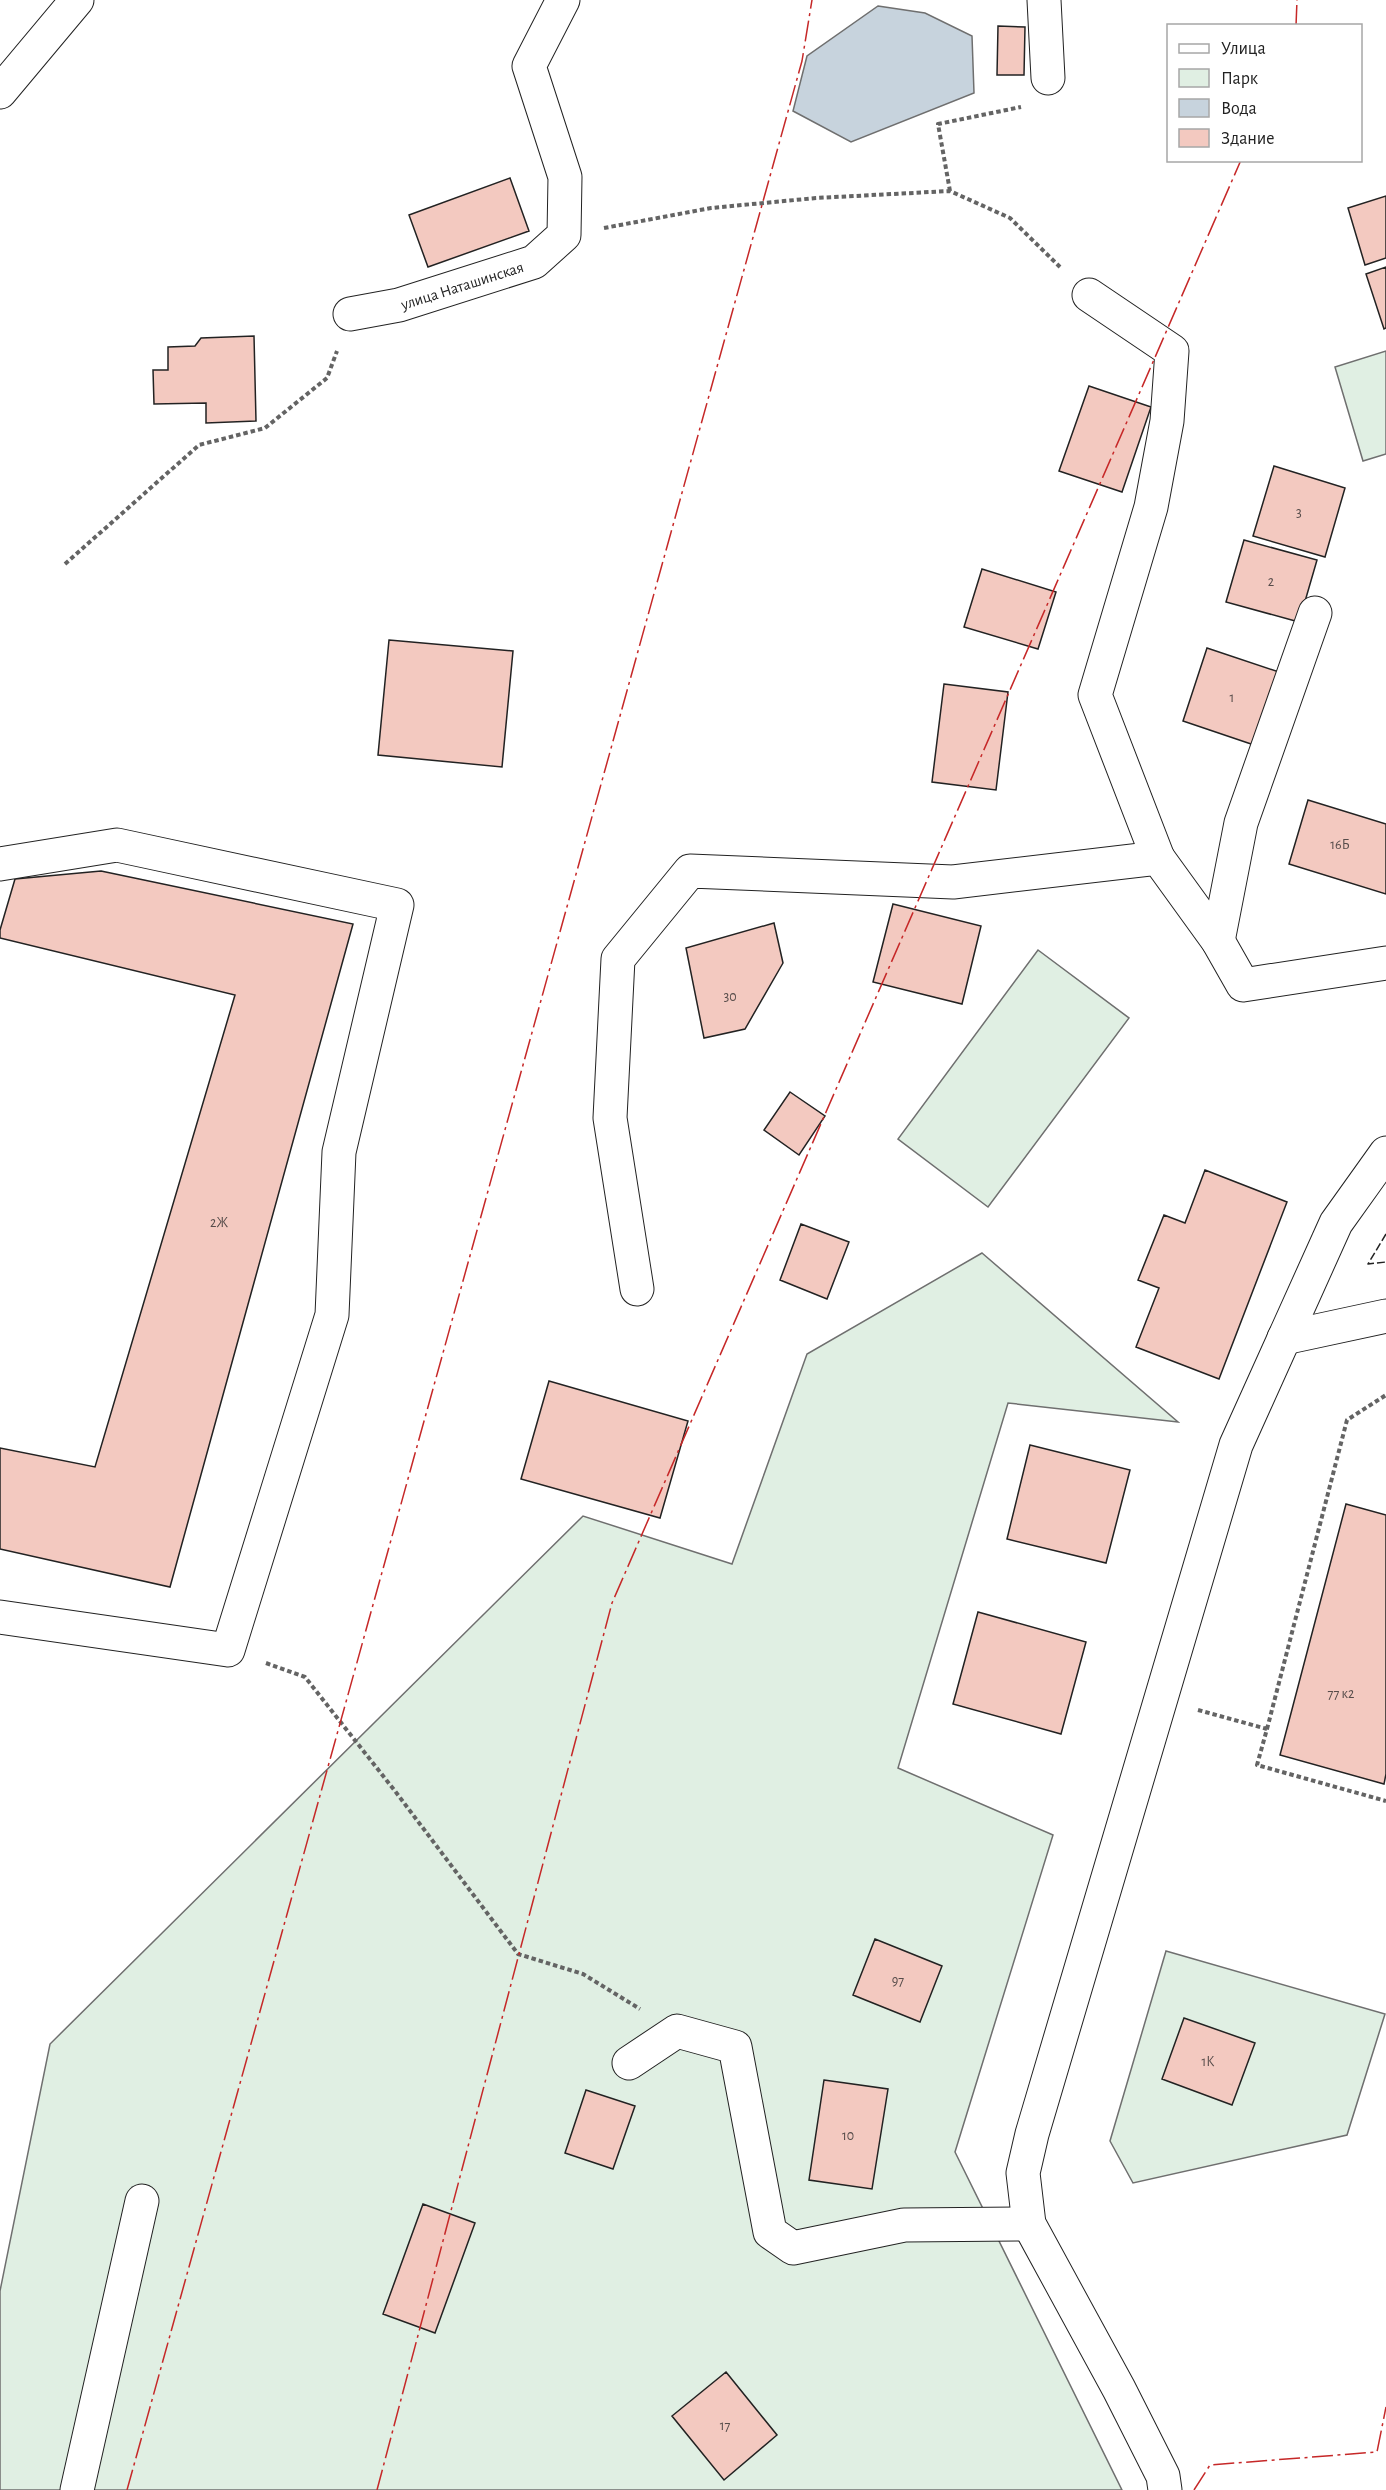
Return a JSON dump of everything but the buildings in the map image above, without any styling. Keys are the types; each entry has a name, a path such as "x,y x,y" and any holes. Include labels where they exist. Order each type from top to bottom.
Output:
{"street":[{"path":"563,0 529,66 565,177 564,235"},
{"path":"1044,0 1048,78"},
{"path":"0,92 74,1"},
{"name":"улица Наташинская","path":"350,314 399,305 534,262 564,235"},
{"path":"1089,295 1172,351 1167,421 1151,507 1095,695 1158,858 1218,941 1243,985 1386,963"},
{"path":"1218,941 1241,823 1315,613"},
{"path":"0,864 117,845 397,905 339,1152 332,1315 228,1650 0,1617"},
{"path":"637,1289 610,1118 618,959 690,871 952,882 1158,858"},
{"path":"1165,2490 1163,2476 1119,2389 1029,2224 1023,2173 1032,2134 1236,1445 1336,1223 1386,1153"},
{"path":"1284,1338 1386,1316"},
{"path":"629,2063 677,2031 735,2047 770,2232 793,2248 904,2225 1029,2224"},
{"path":"77,2490 142,2201"}],"path":[{"path":"950,191 938,124 1034,104 1048,78"},
{"path":"564,235 711,208 816,198 950,191 1010,218 1089,295"},
{"path":"65,564 200,445 265,428 327,378 350,314"},
{"path":"1386,1395 1347,1420 1257,1766 1386,1801"},
{"path":"263,1662 306,1677 518,1954 583,1974 677,2031"},
{"path":"1159,1700 1267,1729"}],"green space":[{"path":"1386,351 1386,454 1363,461 1335,367"},
{"path":"1038,950 1129,1018 988,1207 898,1139"},
{"path":"982,1253 1178,1422 1008,1403 898,1768 1053,1835 955,2152 1122,2490 0,2490 0,2291 50,2044 583,1516 732,1564 807,1354"},
{"path":"1166,1951 1385,2014 1347,2135 1133,2183 1110,2141"}],"water":[{"path":"878,6 925,13 972,36 974,93 851,142 793,111 807,56"}],"fence":[{"path":"1386,1234 1368,1264 1386,1262"}],"power":[{"path":"127,2490 802,61 812,0"},
{"path":"1296,24 1297,0"},
{"path":"377,2490 612,1603 1240,162"},
{"path":"1194,2490 1210,2465 1377,2452 1386,2407"}]}
